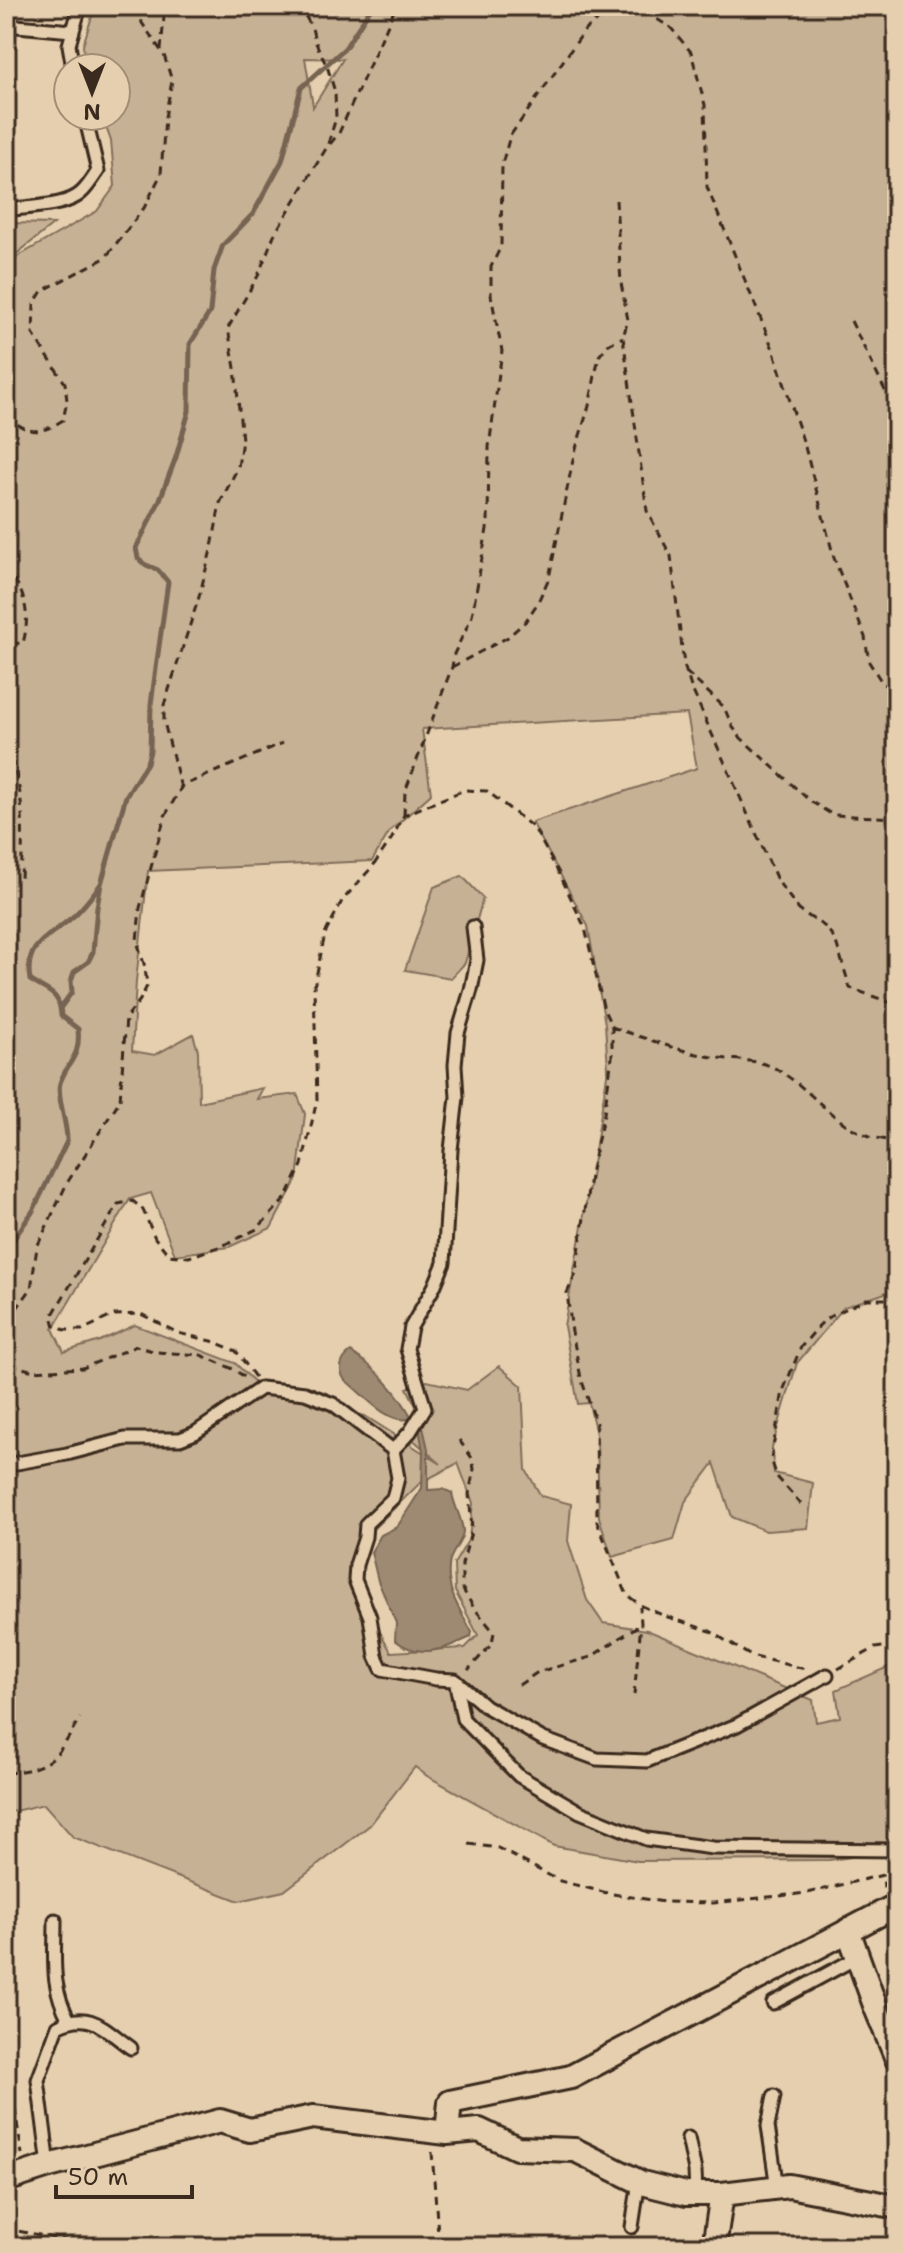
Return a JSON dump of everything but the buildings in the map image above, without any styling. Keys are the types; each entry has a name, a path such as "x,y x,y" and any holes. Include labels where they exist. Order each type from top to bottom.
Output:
{"street":[{"path":"447,2133 450,2102 571,2077 891,1907"},
{"path":"848,1930 897,2059"},
{"path":"16,2177 220,2121 250,2130 313,2117 447,2133 479,2130 517,2148 575,2150 639,2181 686,2194 722,2194 789,2186 897,2207"},
{"path":"714,2247 722,2194"}],"lane":[{"path":"70,52 69,45 80,6"},
{"path":"6,25 72,31"},
{"path":"6,207 54,204 77,197 98,171 89,132"},
{"path":"393,1450 410,1432 425,1408 407,1349 411,1327 444,1263 457,1097 455,1065 458,1033 477,960 473,927"},
{"path":"6,1465 125,1439 180,1439 195,1433 261,1388 305,1393 333,1404 393,1450 398,1478 393,1498 366,1524 355,1580 370,1617 376,1656 382,1669 455,1680 485,1706 543,1739 597,1759 647,1761 737,1725 827,1675"},
{"path":"455,1680 463,1719 519,1776 580,1812 646,1839 713,1848 897,1850"},
{"path":"55,1920 55,1980 58,2001 69,2020"},
{"path":"773,2003 858,1957"},
{"path":"49,2166 38,2080 58,2026 69,2020 89,2019 131,2048"},
{"path":"774,2096 768,2126 777,2188"},
{"path":"688,2138 696,2194"},
{"path":"632,2227 639,2181"}],"path":[{"path":"6,416 24,430 47,430 63,420 67,401 65,383 33,334 34,304 42,291 105,258 144,208 161,174 165,117 172,81 161,51 142,23 139,6"},
{"path":"161,51 165,6"},
{"path":"300,6 312,28 335,92 336,118 327,147"},
{"path":"181,788 164,722 164,705 199,597 220,503 238,467 242,440 228,328 258,276 274,235 327,147 339,133 396,6"},
{"path":"261,1388 236,1351 212,1341 178,1333 141,1314 114,1315 82,1330 65,1330 55,1326 52,1316 118,1204 133,1201 143,1210 155,1238 169,1255 189,1257 257,1229 286,1198 302,1165 317,1100 314,987 325,934 342,901 373,866 404,815 405,792 452,667 454,654 472,616 488,523 489,447 502,351 491,295 491,267 501,246 502,164 510,136 585,30 611,9 619,6 646,12 671,28 691,52 705,105 707,187 773,349 805,447 834,558 865,637 869,662 883,684 897,692"},
{"path":"616,200 621,283 628,320 623,337 647,511 671,556 686,671 691,687 777,880 799,910 827,928 836,942 850,988 897,1005"},
{"path":"851,321 897,415"},
{"path":"452,667 508,637 525,622 537,604 549,578 574,455 589,406 599,356 609,344 623,337"},
{"path":"6,568 26,602 27,630 23,643 6,644"},
{"path":"686,671 724,707 741,738 810,801 833,815 897,818"},
{"path":"261,1388 233,1369 201,1355 156,1352 136,1346 83,1368 34,1371 15,1366 6,1349 9,1319 31,1289 37,1247 67,1183 120,1100 126,1018 147,986 137,941 140,908 165,816 181,788 283,743"},
{"path":"6,746 14,764 23,813 21,879"},
{"path":"404,815 464,790 487,791 534,828 585,928 604,1010 612,1027 612,1057 576,1273 567,1293 581,1378 596,1423 597,1522 627,1595 640,1605 710,1631 751,1656 827,1675 875,1648 897,1645"},
{"path":"612,1027 683,1050 758,1062 776,1068 851,1130 876,1140 897,1141"},
{"path":"801,1504 777,1477 771,1459 783,1391 801,1347 825,1319 866,1299 897,1299"},
{"path":"455,1680 492,1644 494,1632 462,1588 462,1564 472,1529 469,1494 474,1469 472,1458 459,1440"},
{"path":"887,1442 897,1491"},
{"path":"634,1695 640,1605"},
{"path":"519,1685 538,1672 591,1657 641,1624"},
{"path":"6,1773 42,1766 60,1752 80,1718"},
{"path":"469,1844 498,1848 560,1881 607,1893 664,1902 713,1903 807,1893 883,1875 891,1907"},
{"path":"6,2053 16,2177"},
{"path":"439,2247 431,2143 447,2133"},
{"path":"6,2226 102,2247"}],"shaded area":[{"path":"93,6 897,6 897,1289 844,1307 797,1363 772,1447 774,1473 813,1483 808,1528 766,1531 732,1517 714,1463 685,1502 674,1540 612,1557 599,1517 597,1439 589,1403 578,1404 564,1326 608,1069 605,1024 588,926 532,822 697,768 687,714 422,729 431,794 390,831 372,861 148,871 132,1051 155,1055 193,1034 198,1051 199,1102 263,1088 257,1099 297,1094 305,1114 297,1179 271,1228 229,1247 175,1255 151,1193 130,1199 53,1329 64,1352 100,1341 135,1325 235,1363 260,1387 365,1416 441,1464 402,1430 421,1416 407,1388 427,1381 467,1390 499,1366 522,1386 526,1470 541,1496 571,1504 568,1541 587,1600 603,1623 647,1630 813,1700 816,1722 840,1717 836,1690 897,1663 897,1851 829,1860 638,1861 554,1846 415,1767 370,1825 284,1891 239,1901 73,1837 44,1804 6,1813 6,366 13,363 6,318 6,286 17,257 97,211 115,186 108,132 132,132 132,52 84,52","holes":["305,58 343,59 313,107","458,1463 473,1503 469,1539 454,1564 455,1591 478,1635 465,1648 391,1652 361,1597 364,1538 420,1483"]},
{"path":"6,223 54,224 9,260 6,266"},
{"path":"462,876 483,898 465,963 451,978 405,970 434,887"},
{"path":"351,1352 386,1381 412,1418 403,1420 385,1414 345,1380 341,1365"},
{"path":"423,1427 428,1449 428,1490 443,1489 452,1493 462,1526 461,1538 450,1560 449,1580 454,1598 472,1632 471,1637 452,1645 423,1651 413,1650 395,1640 396,1623 378,1581 371,1552 381,1535 397,1527 422,1488 423,1451 419,1428"}],"waterway":[{"path":"61,1007 72,992 74,972 88,962 93,952 101,884 126,796 147,763 150,751 151,704 168,582 158,570 138,558 136,548 159,502 189,411 190,344 210,312 214,270 223,245 253,214 282,161 301,88 345,48 372,6"},
{"path":"6,1250 33,1211 67,1141 59,1088 78,1046 78,1029 61,1016 55,997 30,980 31,958 40,943 78,912 100,885"}]}
